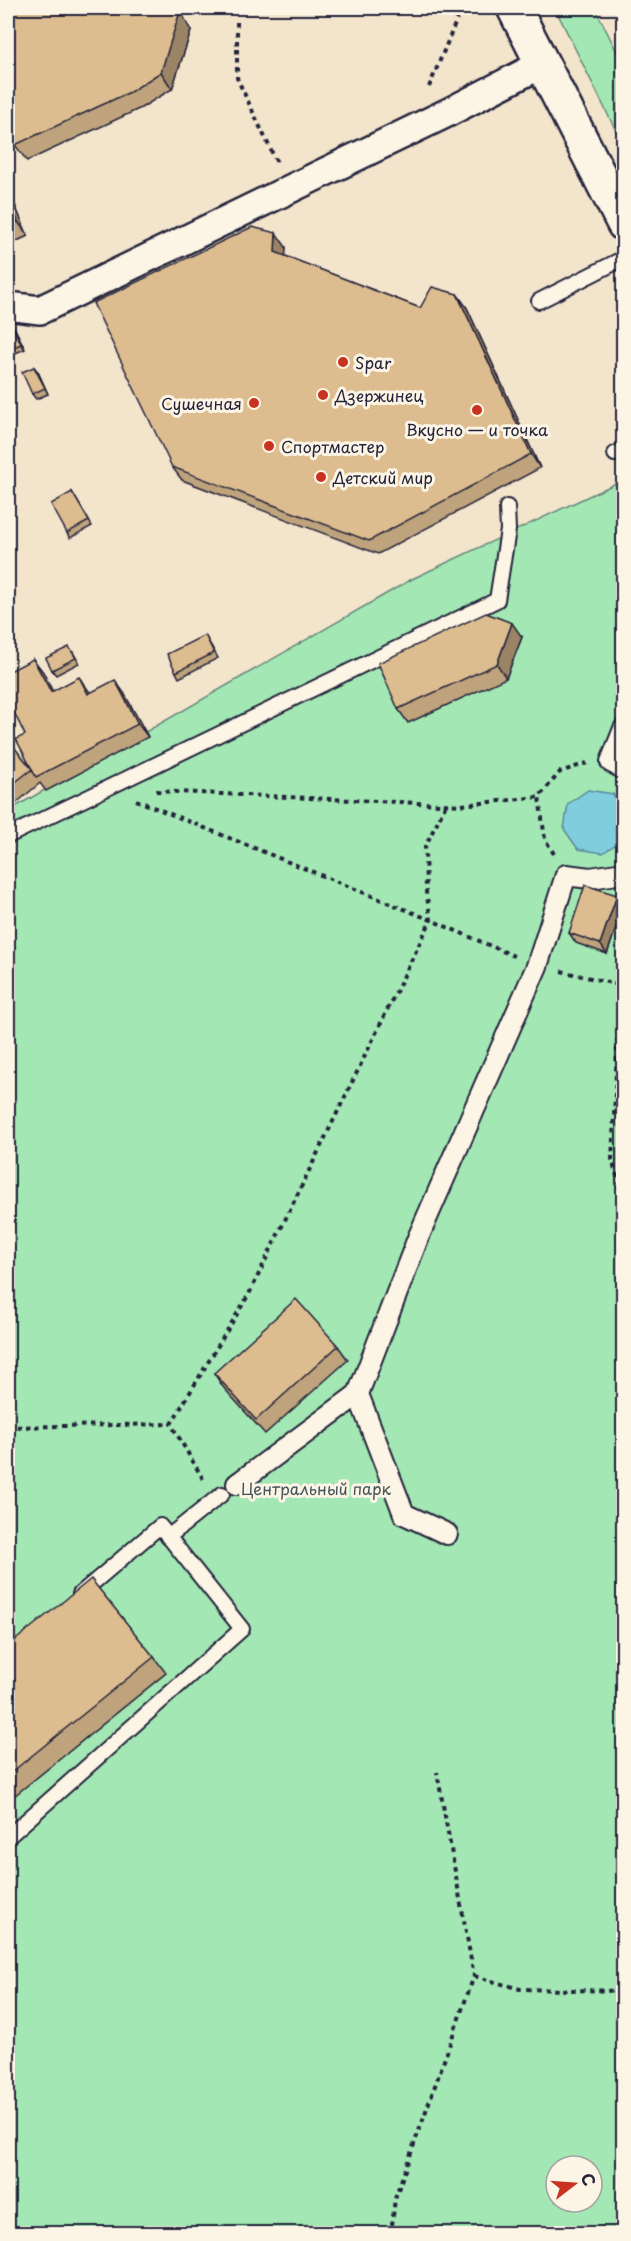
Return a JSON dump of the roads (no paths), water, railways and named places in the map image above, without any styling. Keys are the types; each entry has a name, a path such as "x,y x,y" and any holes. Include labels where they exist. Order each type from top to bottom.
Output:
{"main road":[{"path":"514,8 624,224"}],"street":[{"path":"8,306 40,310 447,113 542,64"},
{"path":"617,766 624,729"},
{"path":"225,1493 358,1394 418,1238 537,966 566,875 590,878 624,873"},
{"path":"358,1394 404,1514 447,1534"}],"lane":[{"path":"539,301 624,258"},
{"path":"8,836 496,600 508,530 507,507"},
{"path":"168,1537 225,1493"},
{"path":"8,1837 242,1629 160,1526 70,1602"}],"water":[{"path":"588,790 613,794 623,809 623,839 603,853 578,849 564,829 568,804"}],"place":[{"name":"Spar","path":"343,362"},
{"name":"Дзержинец","path":"323,395"},
{"name":"Сушечная","path":"254,403"},
{"name":"Вкусно — и точка","path":"477,410"},
{"name":"Спортмастер","path":"269,446"},
{"name":"Детский мир","path":"321,477"}],"park label":[{"name":"Центральный парк","path":"316,1488"}]}
